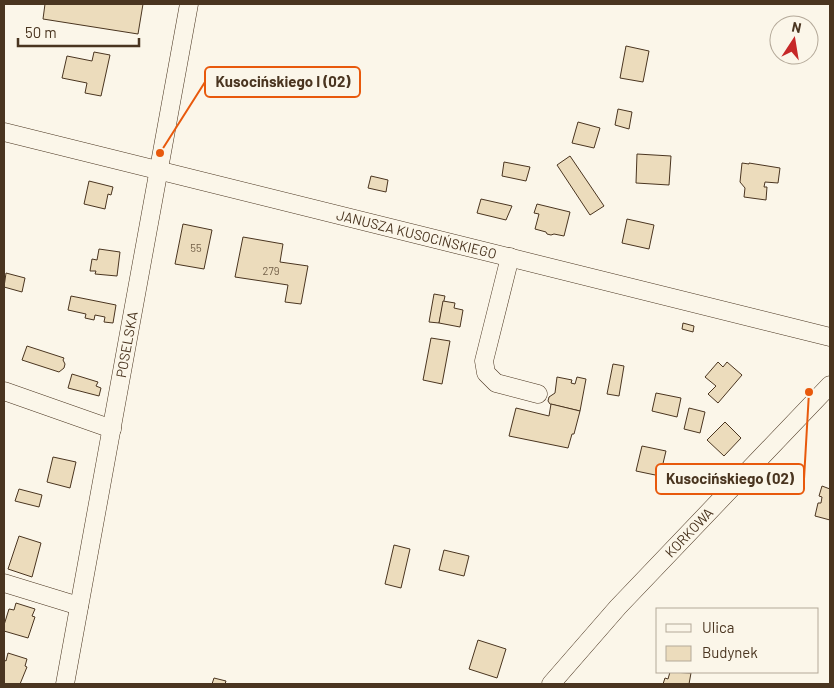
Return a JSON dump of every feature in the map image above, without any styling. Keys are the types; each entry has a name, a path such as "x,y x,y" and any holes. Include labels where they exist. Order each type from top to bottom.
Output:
{"street":[{"name":"POSELSKA","path":"65,684 189,4"},
{"name":"JANUSZA KUSOCIŃSKIEGO","path":"4,132 830,337"},
{"path":"510,258 484,361 486,373 496,383 538,394"},
{"name":"KORKOWA","path":"551,684 618,607 830,385"},
{"path":"4,391 112,429"},
{"path":"4,582 79,606"}],"building":[{"path":"45,4 143,4 138,34 43,19"},
{"path":"626,46 649,51 643,82 620,78"},
{"path":"94,52 110,55 101,96 85,93 87,83 62,78 67,56 92,61"},
{"path":"618,109 632,112 629,129 615,125"},
{"path":"578,122 600,128 594,148 572,143"},
{"path":"637,154 671,156 669,185 636,183"},
{"path":"570,156 604,206 590,215 557,165"},
{"path":"504,162 530,167 526,181 502,176"},
{"path":"742,163 780,168 778,183 765,182 764,187 767,187 766,200 744,197 745,188 740,182"},
{"path":"371,176 388,180 386,192 368,188"},
{"path":"89,181 113,187 111,195 108,194 105,209 84,204"},
{"path":"481,199 512,206 506,220 477,213"},
{"path":"537,204 570,212 564,236 551,235 535,229 539,214 534,213"},
{"path":"627,219 654,225 649,249 622,243"},
{"path":"183,224 212,230 204,269 175,264"},
{"path":"243,237 283,244 280,262 308,266 301,304 285,302 288,285 235,277"},
{"path":"99,249 120,252 117,276 95,274 96,271 90,271 92,259 97,260"},
{"path":"6,273 25,278 22,292 4,287"},
{"path":"434,294 445,296 439,323 429,322"},
{"path":"71,296 116,305 113,323 104,322 105,317 95,315 94,320 85,318 86,314 68,310"},
{"path":"443,301 455,303 454,308 463,310 460,327 439,323"},
{"path":"683,323 694,326 693,332 682,329"},
{"path":"431,338 450,341 442,384 423,380"},
{"path":"27,346 64,358 64,368 59,372 22,360"},
{"path":"718,362 723,367 727,362 742,375 718,403 708,394 716,386 705,377"},
{"path":"613,364 624,366 619,396 607,394"},
{"path":"72,374 98,382 96,386 101,388 99,396 68,388"},
{"path":"557,377 572,380 571,383 575,384 577,377 586,379 580,411 550,404 548,401 549,397 555,393"},
{"path":"656,393 681,398 677,417 652,411"},
{"path":"551,404 580,411 568,448 509,436 516,408 549,416"},
{"path":"689,408 705,412 700,433 684,429"},
{"path":"725,422 741,438 724,456 707,440"},
{"path":"642,446 666,451 660,476 636,471"},
{"path":"53,457 76,462 70,488 47,482"},
{"path":"822,486 830,489 830,520 815,516 818,503 821,503 822,497 819,496"},
{"path":"19,489 42,495 39,507 15,501"},
{"path":"19,536 41,543 32,577 8,569"},
{"path":"394,545 410,549 401,588 385,584"},
{"path":"444,550 469,556 464,576 439,570"},
{"path":"16,603 35,609 32,616 35,617 28,638 4,631 9,609 14,610"},
{"path":"478,640 506,649 497,678 469,669"},
{"path":"8,653 27,659 25,666 27,667 20,684 4,684 4,660 6,661"},
{"path":"670,673 691,673 689,684 663,684 665,678 668,679"},
{"path":"214,678 226,681 225,684 212,684"}],"place":[{"name":"Kusocińskiego I (02)","path":"160,153"},
{"name":"Kusocińskiego (02)","path":"809,392"}]}
